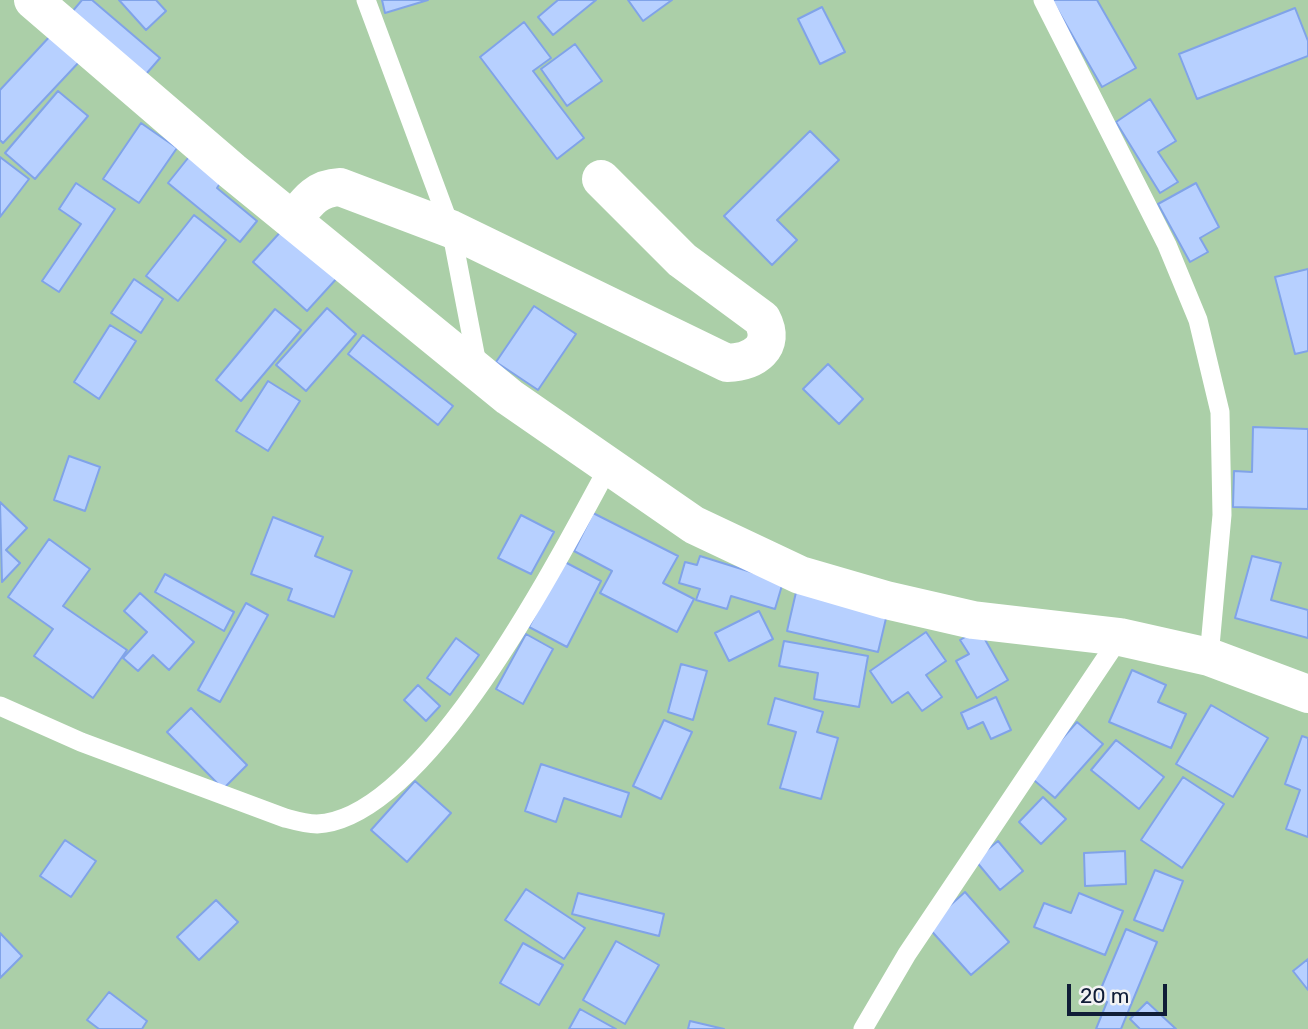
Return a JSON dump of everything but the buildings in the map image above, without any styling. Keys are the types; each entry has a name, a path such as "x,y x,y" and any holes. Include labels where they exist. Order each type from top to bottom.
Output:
{"street":[{"path":"33,0 293,220 478,371 608,468 694,525 800,575 886,600 973,620 1120,637 1209,657 1308,694"},
{"path":"293,220 313,195 324,188 340,187 451,229 727,363 744,363 756,356 766,345 768,331 762,319 682,260 601,179"}],"lane":[{"path":"366,0 390,74 451,229 478,371"},
{"path":"1043,0 1167,245 1198,320 1220,412 1222,515 1209,657"},
{"path":"0,706 81,742 285,818 318,824 356,811 389,790 417,764 462,710 502,650 608,468"},
{"path":"863,1029 922,932 1120,637"}],"green space":[{"path":"0,0 1308,0 1308,1029 0,1029"}]}
